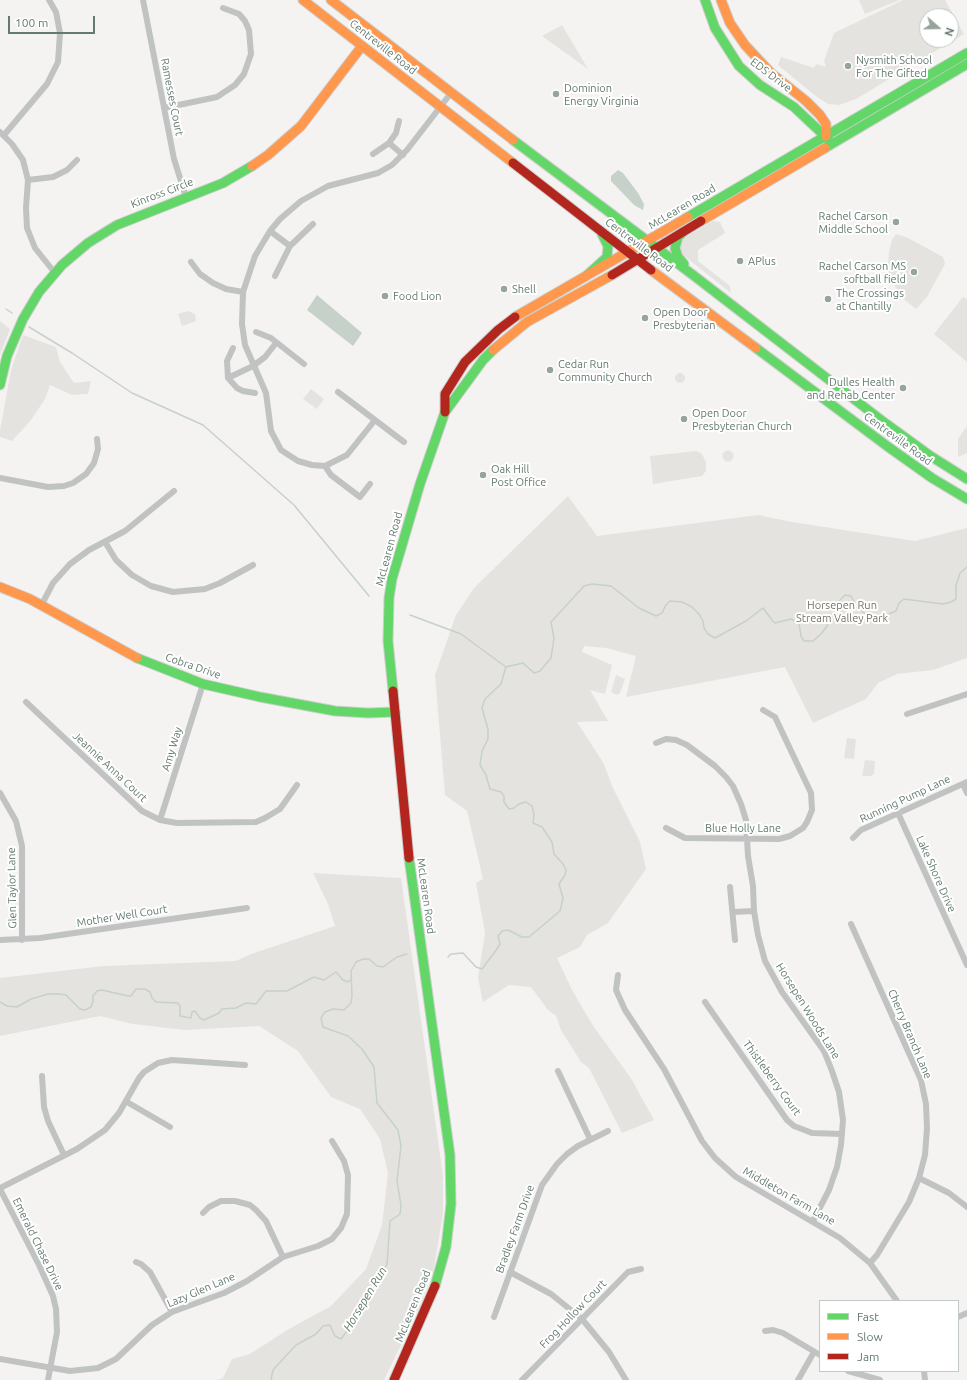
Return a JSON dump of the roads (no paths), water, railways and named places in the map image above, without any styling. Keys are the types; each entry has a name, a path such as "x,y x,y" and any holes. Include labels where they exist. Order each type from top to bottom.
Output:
{"main road":[{"name":"Centreville Road","path":"303,0 638,260 887,446 932,478 967,499"},
{"name":"Centreville Road","path":"331,0 450,93 693,275 891,427 929,455 967,479"},
{"name":"EDS Drive","path":"705,0 715,28 730,54 739,66 760,85 794,107 815,129 826,136 832,144"},
{"name":"EDS Drive","path":"721,0 730,23 745,46 771,73 806,101 820,115 826,124 826,136"},
{"name":"Kinross Circle","path":"0,385 7,356 20,324 39,292 75,253 102,233 132,218 237,176 260,162 282,144 311,113 362,46"},
{"name":"McLearen Road","path":"445,412 444,394 455,376 474,352 521,312 648,241 967,53"},
{"name":"McLearen Road","path":"394,1380 428,1308 441,1267 449,1226 451,1182 450,1155 407,846 388,641 390,588 420,484 445,412 474,369 515,330 542,313 638,260 967,64"},
{"path":"586,276 607,257 608,251 606,239 597,228"},
{"path":"683,232 678,238 675,248 678,256 693,275"},
{"name":"Cobra Drive","path":"0,588 41,606 138,658 203,684 260,697 335,711 361,713 395,712"}],"street":[{"path":"50,0 56,12 60,33 60,54 56,66 47,84 2,133 20,156 28,180 26,218 30,238 40,256 55,273"},
{"name":"Ramesses Court","path":"143,0 174,159 186,197"},
{"path":"164,108 217,97 230,90 244,74 251,54 249,30 245,21 239,14 223,8"},
{"path":"375,420 347,455 325,466 312,465 298,461 281,450 271,430 266,393 253,366 243,338 243,292 255,256 270,231 290,209 314,193 341,182 378,173 392,165 403,155 450,93"},
{"path":"373,154 389,143 396,133 399,121"},
{"path":"389,143 403,155"},
{"path":"28,180 53,177 66,170 77,160"},
{"path":"275,276 290,246 313,224"},
{"path":"270,231 290,246"},
{"path":"191,262 200,274 213,283 226,289 243,292"},
{"path":"256,332 266,336 304,364"},
{"path":"228,378 253,366 265,358 276,343"},
{"path":"233,348 227,361 228,378 237,388 243,391 255,393"},
{"path":"338,392 404,442"},
{"path":"0,478 48,487 64,486 73,483 86,474 94,463 97,456 97,439"},
{"path":"325,466 332,475 360,497 370,484"},
{"path":"41,606 53,583 70,564 89,550 138,523 174,491"},
{"path":"105,542 116,560 132,575 151,586 173,592 205,589 220,583 253,565"},
{"name":"Amy Way","path":"160,820 203,684"},
{"path":"907,714 967,694"},
{"name":"Jeannie Anna Court","path":"26,702 142,811 160,820 177,822 256,822 280,809 297,785"},
{"name":"Blue Holly Lane","path":"666,828 685,838 779,839 790,836 803,828 812,810 811,793 775,718 763,710"},
{"name":"Horsepen Woods Lane","path":"656,743 666,739 676,740 687,745 715,766 726,777 745,814 748,856 753,886 754,912 762,948 773,976 824,1051 839,1092 843,1120 837,1167 829,1190 813,1221"},
{"path":"965,783 967,793"},
{"name":"Running Pump Lane","path":"852,838 861,830 965,783"},
{"name":"Glen Taylor Lane","path":"0,793 16,821 22,846 22,940"},
{"name":"Lake Shore Drive","path":"898,813 967,965"},
{"path":"730,887 735,940"},
{"name":"Mother Well Court","path":"0,940 22,940 247,908"},
{"path":"733,912 754,912"},
{"name":"Cherry Branch Lane","path":"851,924 921,1080 926,1104 927,1128 925,1155 919,1178 909,1202 877,1255 870,1263"},
{"name":"Middleton Farm Lane","path":"618,976 616,990 625,1010 664,1069 698,1135 715,1158 736,1177 840,1238 870,1263 896,1300"},
{"name":"Thistleberry Court","path":"705,1002 787,1120 803,1131 842,1134"},
{"path":"0,1189 86,1144 105,1130 127,1102 139,1078 144,1072 158,1063 172,1060 245,1065"},
{"path":"558,1071 590,1139"},
{"path":"42,1076 44,1107 48,1121 64,1155"},
{"path":"127,1102 170,1127"},
{"name":"Bradley Farm Drive","path":"494,1317 542,1185 562,1159 578,1146 608,1131"},
{"name":"Lazy Glen Lane","path":"0,1360 80,1371 107,1364 123,1353 152,1326 172,1312 236,1288 283,1256 325,1244 338,1233 345,1221 347,1204 347,1168 332,1141"},
{"path":"919,1178 949,1193 967,1207"},
{"name":"Emerald Chase Drive","path":"0,1189 39,1265 53,1296 57,1332 48,1380"},
{"path":"203,1213 209,1207 221,1201 235,1200 250,1205 266,1221 283,1256"},
{"path":"136,1262 146,1267 150,1272 172,1312"},
{"name":"Frog Hollow Court","path":"522,1380 628,1272 641,1269"},
{"path":"510,1272 550,1294 582,1319 609,1352 626,1380"},
{"path":"765,1331 783,1332 817,1354 798,1380"},
{"path":"852,1372 880,1380"}],"waterway":[{"path":"6,309 12,313"},
{"path":"29,327 72,353 132,393 203,425 294,505 369,596"},
{"name":"Horsepen Run","path":"448,957 451,954 463,953 476,967 482,969 500,944 498,936 502,931 508,930 522,937 529,937 560,911 563,898 559,884 565,875 566,870 554,854 552,842 542,827 533,823 534,815 532,806 526,802 509,809 504,802 504,796 501,792 490,789 486,775 480,765 482,751 488,739 488,729 482,708 485,699 501,684 506,667 523,663 534,673 540,671 551,658 554,638 551,622 584,586 592,584 611,586 639,608 656,616 662,613 670,601 682,602 692,607 699,614 703,621 704,628 708,634 715,638 746,621 763,608 775,623 791,619 799,623 801,636 804,641 813,641 822,633 828,622 838,611 839,601 845,595 851,596 857,607 865,614 889,614 896,611 899,603 904,599 943,604 956,599 956,586 960,573 967,567"},
{"path":"410,615 461,634 506,667"},
{"name":"Horsepen Run","path":"271,1380 273,1370 296,1345 316,1334 323,1326 330,1325 335,1336 341,1339 351,1325 350,1320 370,1294 387,1264 390,1221 400,1214 401,1205 397,1181 401,1146 398,1130 377,1103 374,1067 362,1049 348,1036 323,1027 321,1018 325,1012 333,1009 344,1010 351,1003 351,971 356,962 363,959 369,959 377,966 383,967 397,957 407,954"},
{"path":"0,1002 7,1006 17,1007 31,999 48,994 59,994 66,995 80,1009 85,1010 91,1007 93,996 97,991 102,990 131,996 136,989 145,989 150,992 152,998 156,1002 178,1003 180,1006 180,1016 191,1018 192,1012 195,1011 200,1018 204,1020 219,1013 222,1009 236,1008 246,1003 256,1004 266,991 287,991 314,977 324,980 336,972 343,980 348,982 350,980"}],"place":[{"name":"Nysmith School For The Gifted","path":"848,66"},
{"name":"Dominion Energy Virginia","path":"556,94"},
{"name":"Rachel Carson Middle School","path":"896,222"},
{"name":"APlus","path":"740,261"},
{"name":"Rachel Carson MS softball field","path":"914,272"},
{"name":"Shell","path":"504,289"},
{"name":"Food Lion","path":"385,296"},
{"name":"The Crossings at Chantilly","path":"828,299"},
{"name":"Open Door Presbyterian","path":"645,318"},
{"name":"Cedar Run Community Church","path":"550,370"},
{"name":"Dulles Health and Rehab Center","path":"903,388"},
{"name":"Open Door Presbyterian Church","path":"684,419"},
{"name":"Oak Hill Post Office","path":"483,475"}],"park label":[{"name":"Horsepen Run Stream Valley Park","path":"842,611"}]}
